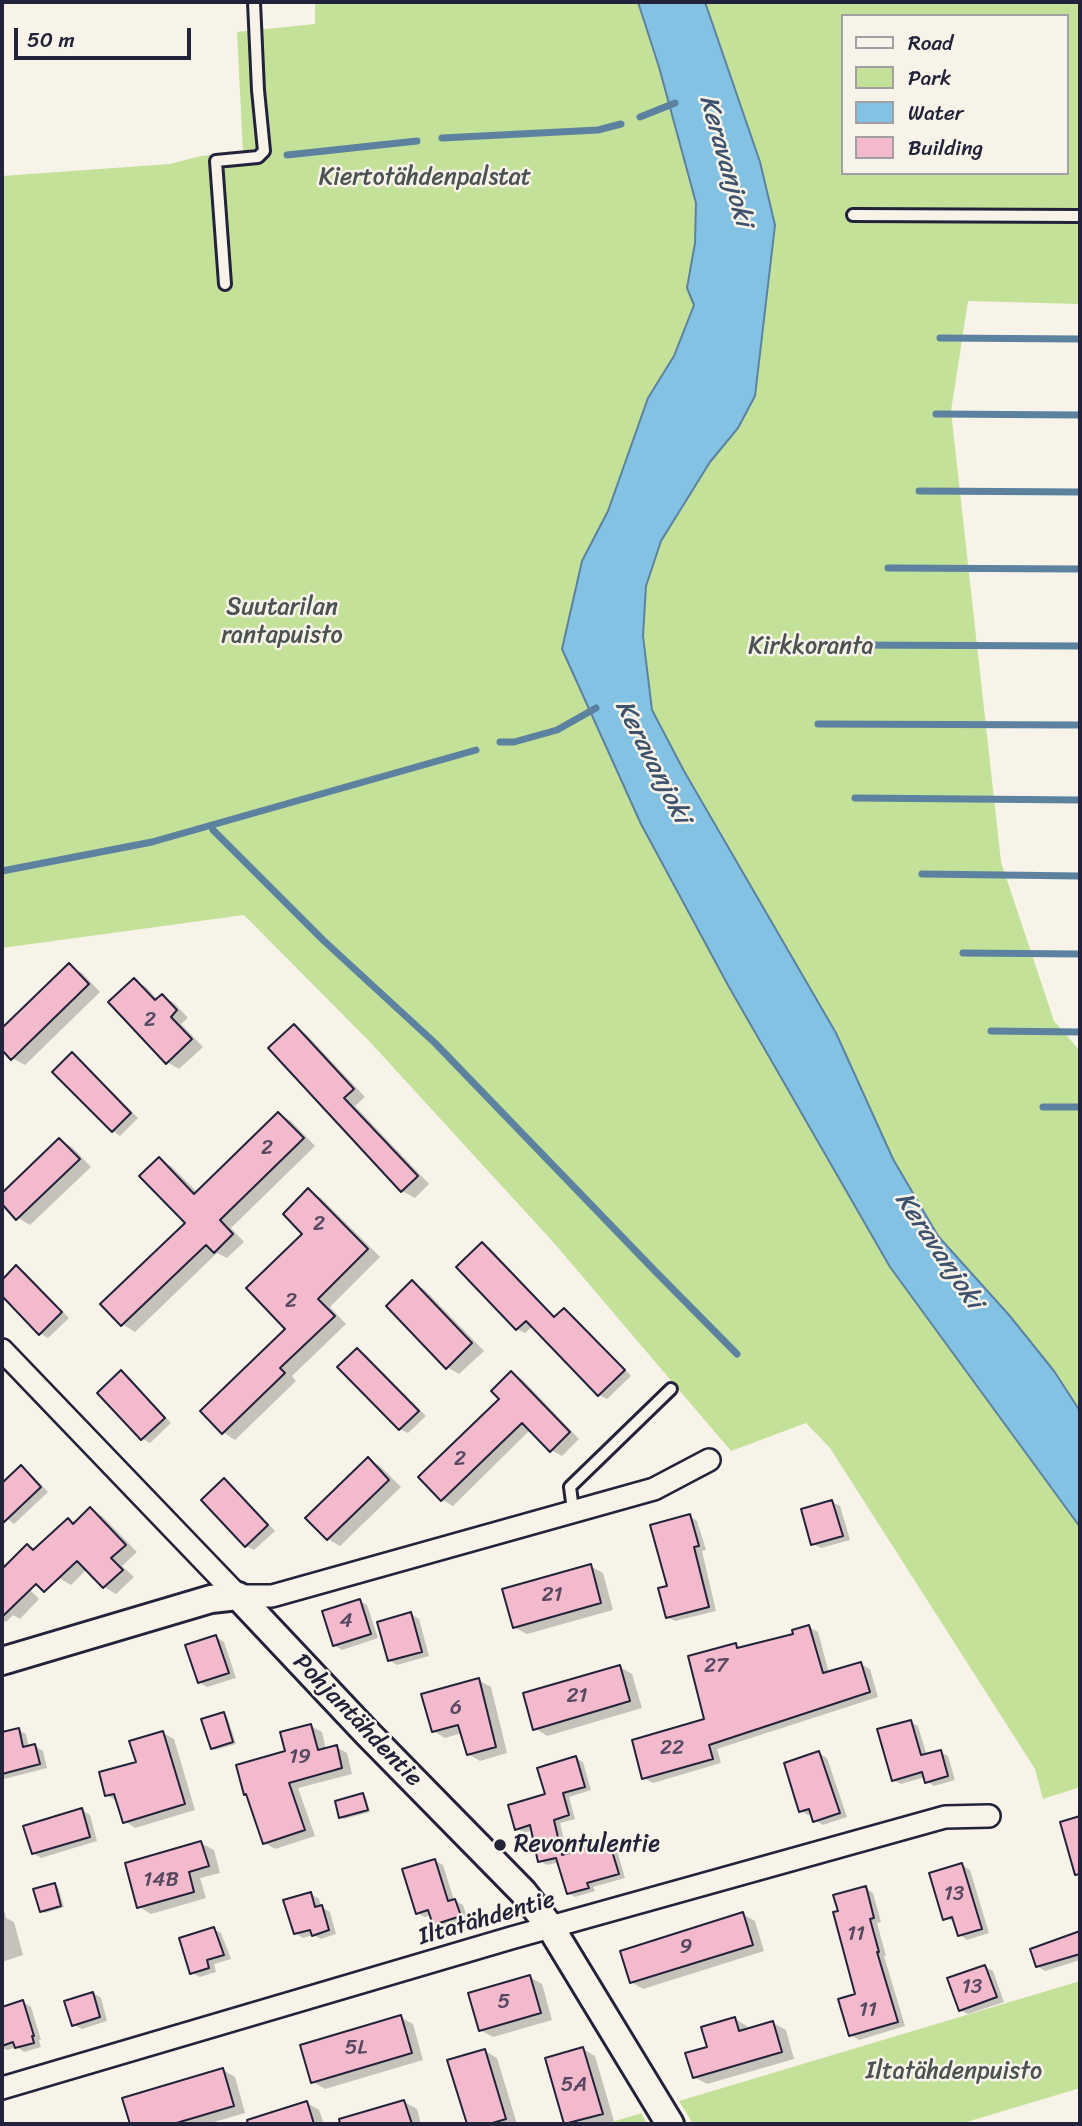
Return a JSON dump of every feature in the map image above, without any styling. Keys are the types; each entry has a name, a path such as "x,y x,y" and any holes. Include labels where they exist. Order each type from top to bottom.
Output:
{"street":[{"name":"Pohjantähdentie","path":"2,1350 367,1733 523,1892 551,1928 670,2124"},
{"path":"2,1661 211,1599 238,1596 272,1597 654,1489 709,1460"},
{"name":"Iltatähdentie","path":"2,2088 551,1928 945,1817 989,1816"}],"lane":[{"path":"225,284 216,162 258,157 264,151 254,2"},
{"path":"853,215 1080,216"},
{"path":"573,1510 570,1487 671,1390"}],"green space":[{"name":"Suutarilan rantapuisto","path":"315,2 638,2 659,67 696,203 695,243 687,288 694,305 674,356 648,398 608,512 582,561 562,649 641,824 729,987 890,1267 1080,1527 1080,1787 1043,1799 1035,1769 830,1448 806,1423 731,1451 554,1243 370,1042 244,915 2,948 2,176 170,164 201,156 243,152 237,32 315,24"},
{"name":"Kirkkoranta","path":"705,2 1080,2 1080,304 968,301 951,411 1001,862 1054,1021 1080,1051 1080,1411 1054,1371 1009,1315 938,1236 893,1159 836,1033 684,771 652,710 643,636 646,586 660,541 710,462 738,428 755,396 775,225 760,162"},
{"name":"Iltatähdenpuisto","path":"1080,1981 1080,2088 960,2124 693,2124 679,2101"},
{"path":"641,2113 647,2124 605,2124 639,2114"}],"water":[{"name":"Keravanjoki","path":"638,2 705,2 760,162 775,225 755,396 738,428 710,462 661,541 646,586 643,636 652,710 684,771 836,1033 893,1159 938,1236 1009,1315 1054,1371 1080,1411 1080,1527 890,1267 729,987 641,824 562,649 582,561 608,511 648,398 674,356 694,305 687,288 695,243 696,203 659,67"}],"building":[{"path":"69,963 89,984 11,1060 2,1050 2,1028"},
{"path":"134,978 155,1000 162,994 177,1010 171,1017 192,1039 166,1064 108,1002"},
{"path":"294,1024 354,1089 344,1098 418,1176 401,1192 268,1048"},
{"path":"72,1052 131,1113 112,1132 52,1072"},
{"path":"278,1112 304,1138 220,1220 233,1234 214,1253 206,1245 121,1326 100,1304 185,1223 139,1176 159,1157 194,1194"},
{"path":"59,1138 80,1159 16,1220 2,1204 2,1193"},
{"path":"308,1188 368,1249 318,1299 335,1316 280,1368 285,1373 222,1434 200,1411 285,1329 246,1288 302,1234 283,1214"},
{"path":"482,1242 554,1317 564,1308 625,1370 598,1396 526,1321 516,1330 456,1267"},
{"path":"16,1265 62,1312 39,1335 2,1296 2,1280"},
{"path":"412,1280 472,1343 446,1369 386,1306"},
{"path":"357,1348 419,1411 399,1430 337,1367"},
{"path":"121,1370 165,1418 141,1440 97,1393"},
{"path":"511,1371 570,1432 550,1452 522,1423 441,1501 418,1477 499,1399 491,1391"},
{"path":"368,1457 389,1480 327,1540 305,1518"},
{"path":"21,1465 41,1487 2,1524 2,1483"},
{"path":"224,1478 268,1525 245,1547 201,1500"},
{"path":"832,1500 843,1536 811,1545 801,1509"},
{"path":"90,1507 126,1545 111,1558 123,1570 103,1588 77,1561 44,1592 36,1584 2,1617 2,1569 27,1544 33,1550 68,1518 73,1524"},
{"path":"690,1514 699,1546 694,1547 709,1607 666,1618 658,1588 667,1586 650,1525"},
{"path":"591,1564 601,1603 513,1628 502,1589"},
{"path":"360,1599 371,1634 333,1646 322,1611"},
{"path":"411,1612 422,1652 388,1661 377,1622"},
{"path":"809,1625 823,1673 861,1662 870,1692 709,1745 713,1759 642,1779 632,1740 704,1719 688,1656 736,1643 737,1648 793,1634 792,1630"},
{"path":"216,1635 229,1673 198,1683 185,1645"},
{"path":"620,1665 630,1701 533,1730 523,1693"},
{"path":"479,1678 496,1747 467,1755 458,1725 432,1732 421,1694"},
{"path":"224,1712 233,1742 211,1749 201,1719"},
{"path":"911,1720 921,1755 941,1750 948,1776 925,1783 922,1772 892,1781 877,1729"},
{"path":"311,1724 318,1750 337,1745 342,1768 289,1783 305,1830 263,1844 246,1794 244,1795 236,1765 285,1751 280,1732"},
{"path":"19,1728 23,1747 35,1744 40,1764 2,1774 2,1732"},
{"path":"163,1731 185,1804 123,1823 114,1794 105,1796 99,1772 136,1762 129,1741"},
{"path":"819,1751 840,1813 813,1822 809,1809 799,1812 784,1763"},
{"path":"576,1756 585,1787 563,1793 569,1815 554,1820 562,1855 609,1841 619,1874 587,1883 589,1888 567,1894 556,1858 538,1862 530,1825 515,1830 508,1805 545,1794 537,1768"},
{"path":"363,1793 368,1810 339,1818 335,1801"},
{"path":"82,1808 90,1837 32,1854 23,1826"},
{"path":"1080,1816 1080,1874 1075,1875 1060,1822"},
{"path":"201,1841 209,1866 189,1872 194,1892 137,1908 125,1863"},
{"path":"435,1859 448,1901 455,1899 461,1916 433,1925 428,1910 416,1914 402,1869"},
{"path":"962,1863 982,1929 958,1936 952,1917 943,1920 929,1873"},
{"path":"55,1883 61,1906 40,1912 33,1889"},
{"path":"866,1886 874,1918 870,1919 877,1952 898,2022 849,2036 838,1999 855,1994 833,1912 838,1911 833,1895"},
{"path":"311,1892 315,1907 322,1905 329,1930 312,1936 310,1930 294,1934 283,1900"},
{"path":"743,1912 753,1945 630,1983 620,1951"},
{"path":"214,1927 224,1955 207,1960 209,1968 190,1974 179,1938"},
{"path":"1080,1931 1080,1954 1036,1967 1030,1949"},
{"path":"985,1965 997,1997 959,2011 947,1978"},
{"path":"530,1975 541,2013 479,2031 468,1993"},
{"path":"93,1992 100,2017 72,2026 64,2001"},
{"path":"23,2000 34,2043 15,2048 13,2042 2,2046 2,2007"},
{"path":"401,2015 412,2053 311,2083 300,2045"},
{"path":"735,2017 739,2031 773,2021 782,2052 693,2078 685,2053 707,2047 701,2027"},
{"path":"583,2047 603,2114 564,2124 545,2058"},
{"path":"485,2049 506,2119 489,2124 467,2124 447,2060"},
{"path":"223,2068 234,2106 173,2124 130,2124 122,2098"},
{"path":"404,2100 412,2124 340,2124 339,2119"},
{"path":"307,2101 314,2124 248,2124 247,2120"}],"waterway":[{"path":"640,117 675,103"},
{"path":"442,138 598,130 621,124"},
{"path":"287,155 417,141"},
{"path":"940,338 1080,339"},
{"path":"936,414 1080,415"},
{"path":"919,491 1080,492"},
{"path":"888,568 1080,569"},
{"path":"845,645 1080,646"},
{"name":"Keravanjoki","path":"500,742 514,742 557,730 596,708"},
{"path":"818,724 1080,725"},
{"path":"2,871 152,842 476,750"},
{"path":"855,798 1080,800"},
{"path":"213,830 323,940 435,1043 737,1354"},
{"path":"922,874 1080,876"},
{"path":"963,953 1080,954"},
{"path":"991,1031 1080,1032"},
{"path":"1043,1107 1080,1107"}],"place":[{"name":"Revontulentie","path":"500,1845"}],"park label":[{"name":"Kiertotähdenpalstat","path":"425,178"}]}
